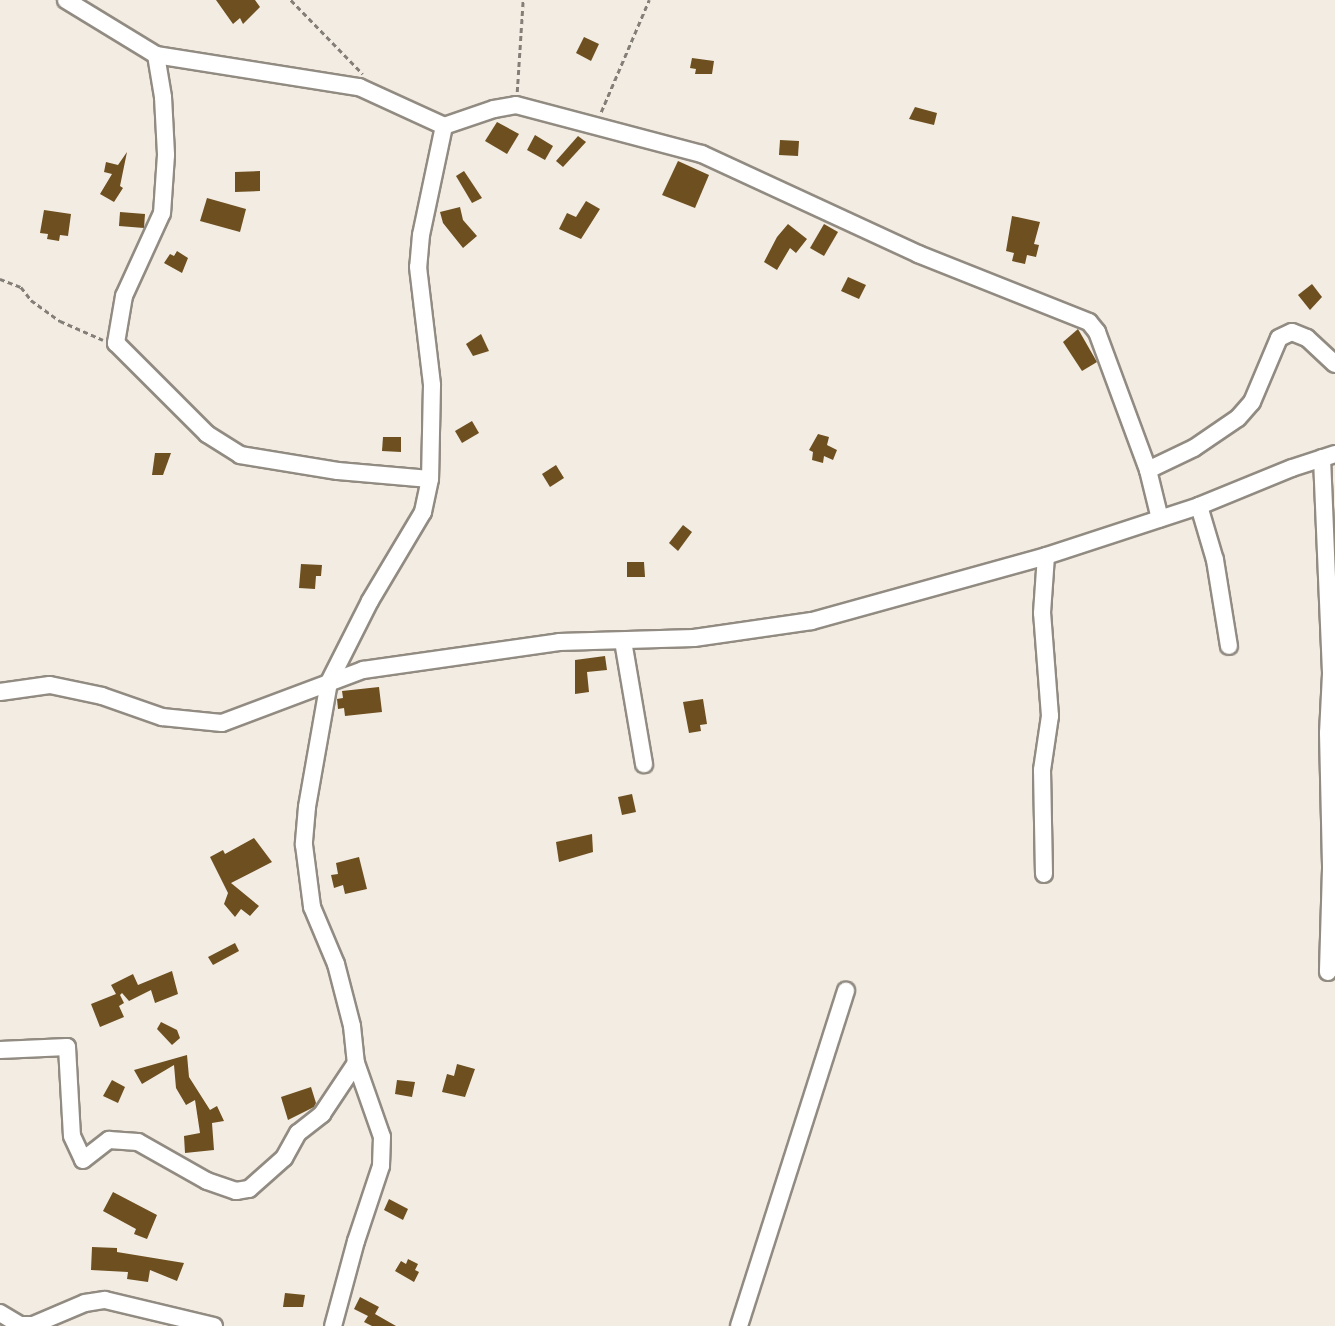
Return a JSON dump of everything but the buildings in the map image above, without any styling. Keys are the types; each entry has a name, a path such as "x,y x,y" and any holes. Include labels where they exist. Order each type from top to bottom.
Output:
{"street":[{"path":"66,0 156,55 368,90 444,126 494,108 516,105 702,154 918,254 1089,322 1097,331 1148,470 1160,519"},
{"path":"156,55 163,97 166,155 162,214 124,296 116,343 207,434 240,455 338,471 430,479"},
{"path":"333,1326 356,1241 381,1166 382,1137 356,1063 352,1026 336,964 312,907 304,845 307,807 329,681 370,601 423,512 430,479 432,385 418,267 421,235 444,126"},
{"path":"1148,470 1194,448 1238,418 1252,402 1279,338 1292,332 1307,338 1335,364"},
{"path":"0,692 50,685 103,696 162,717 222,723 269,708 329,681 363,670 559,642 694,638 811,621 1046,556 1199,506 1329,456 1331,674 1328,733 1331,870 1328,972"},
{"path":"1199,506 1215,560 1229,646"},
{"path":"1044,874 1042,770 1050,716 1042,612 1046,556"},
{"path":"623,642 644,764"},
{"path":"739,1326 846,991"},
{"path":"0,1051 67,1047 72,1136 83,1160 109,1140 138,1142 207,1181 236,1191 249,1189 284,1158 298,1133 322,1114 356,1063"},
{"path":"0,1313 20,1325 33,1325 85,1303 105,1300 214,1326"}],"path":[{"path":"291,0 362,72 368,90"},
{"path":"516,105 523,0"},
{"path":"595,125 649,0"},
{"path":"0,279 21,287 31,300 60,321 95,338 116,343"}]}
